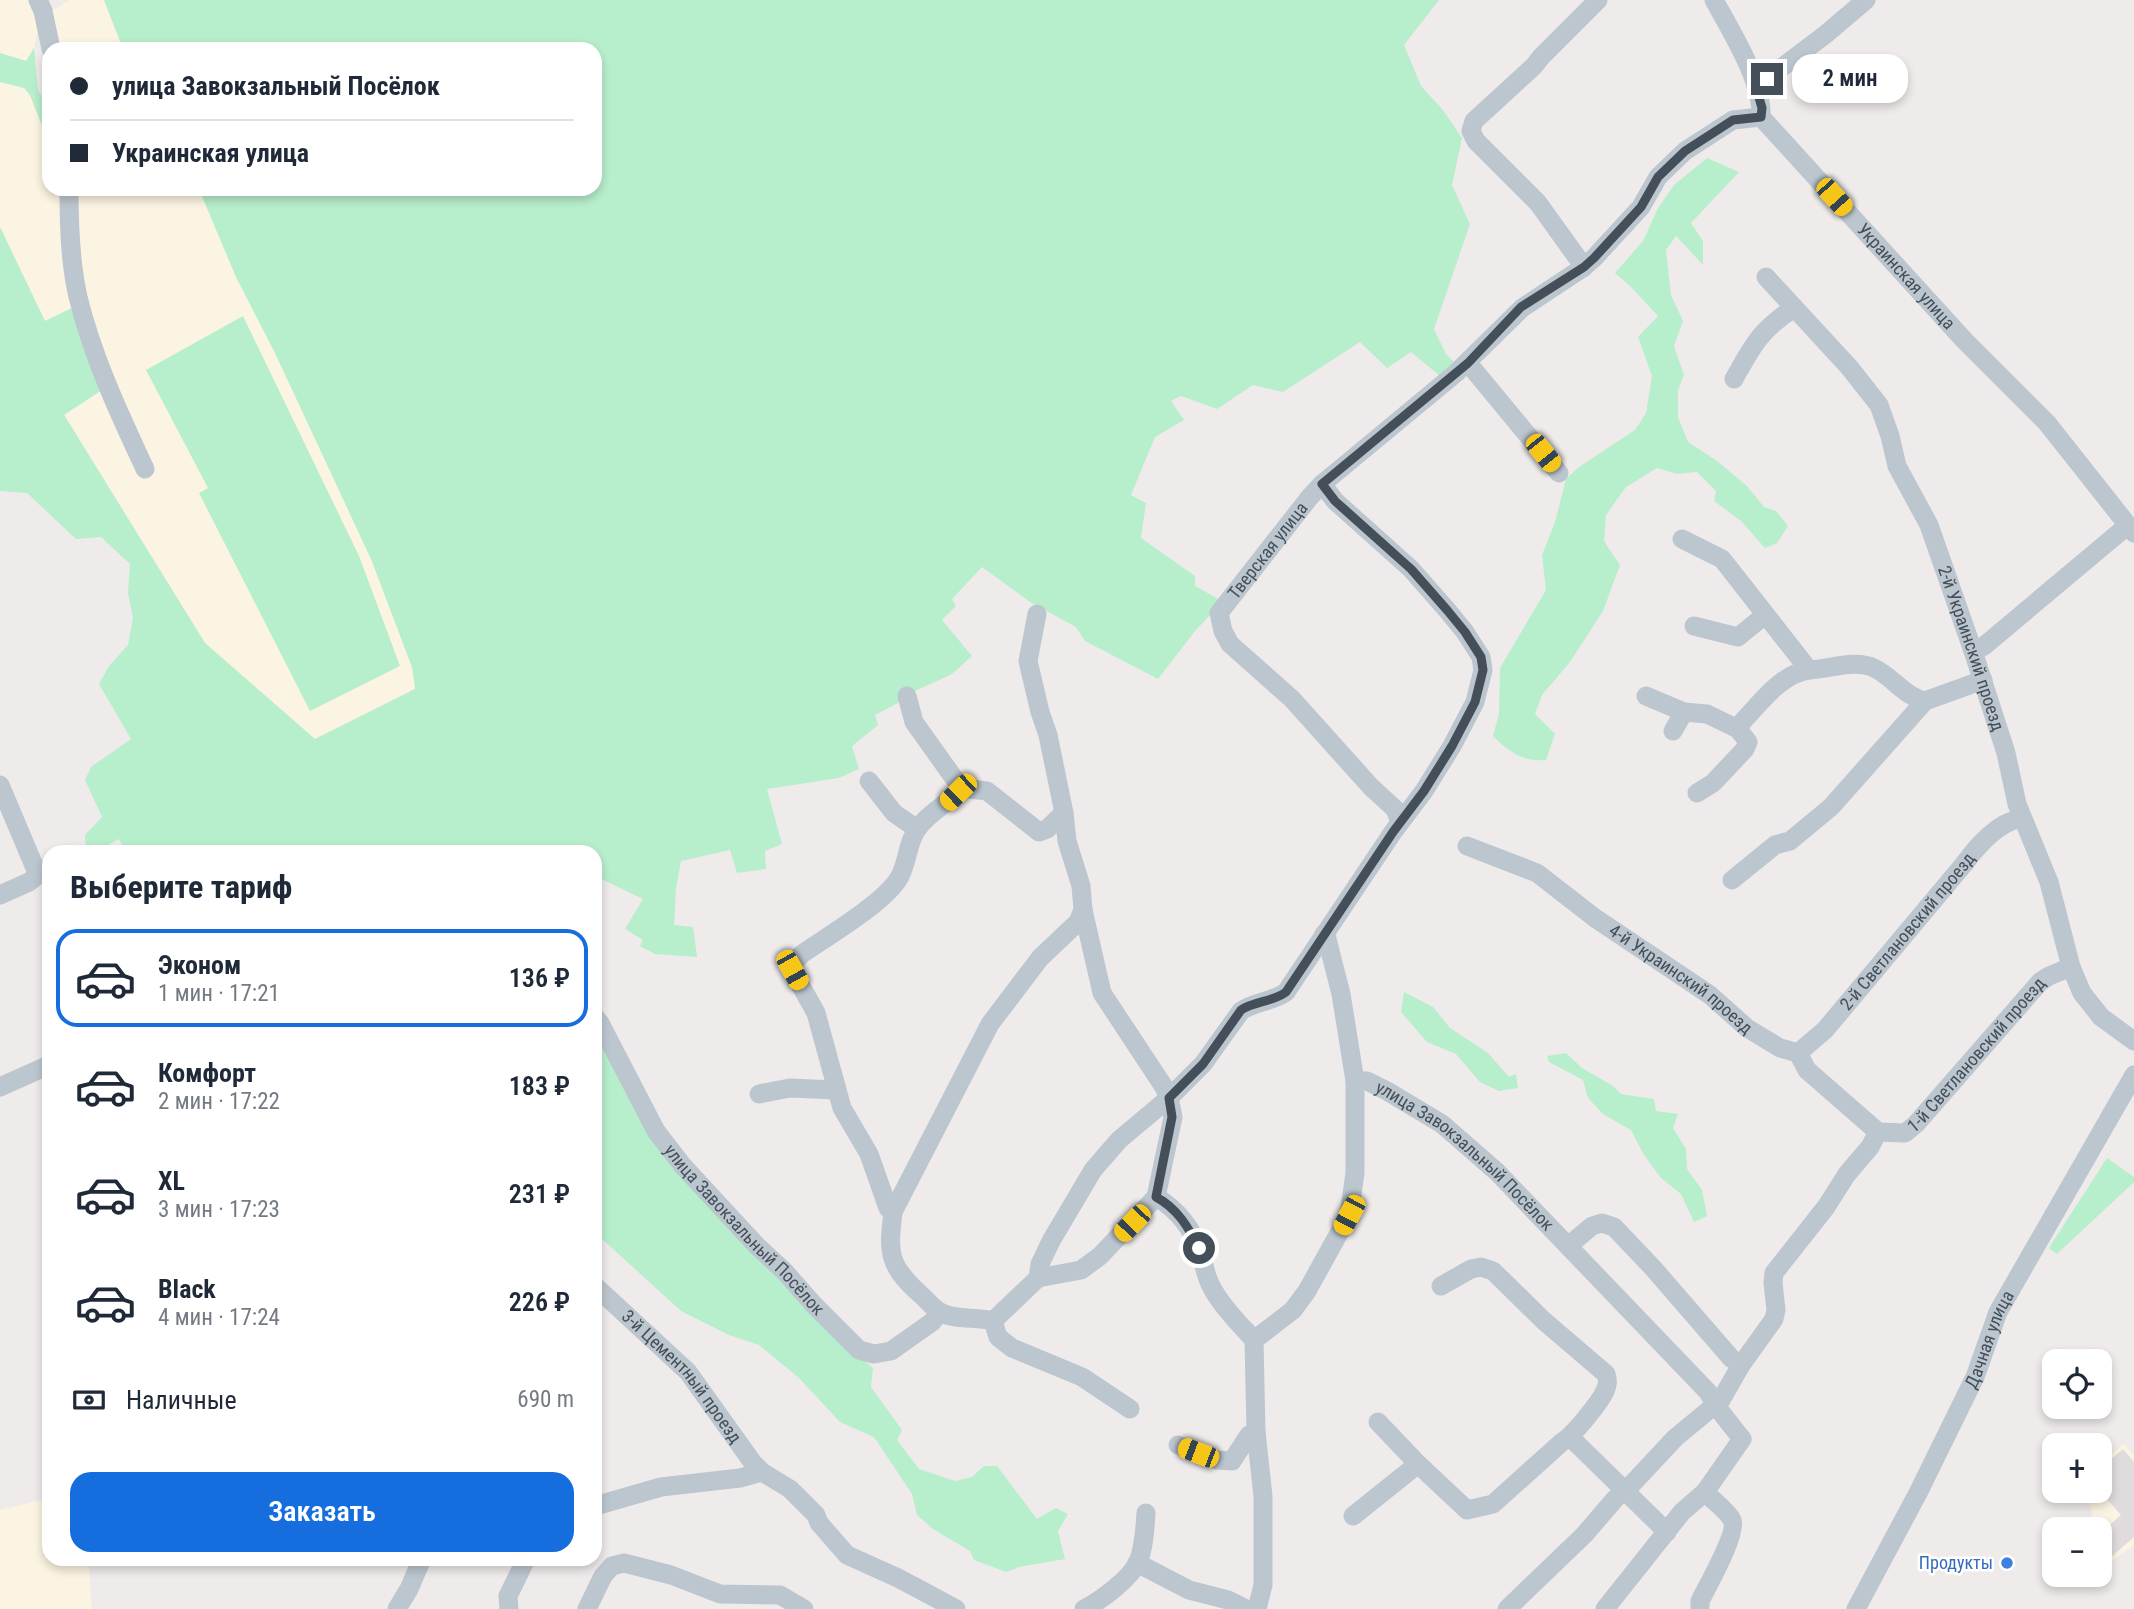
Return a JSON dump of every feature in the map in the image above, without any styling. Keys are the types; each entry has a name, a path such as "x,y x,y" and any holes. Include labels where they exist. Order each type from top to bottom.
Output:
{"street":[{"path":"38,0 50,42"},
{"path":"1584,267 1538,203 1476,141 1471,131 1474,121 1534,66 1598,0"},
{"path":"1714,0 1741,49 1756,87 1762,108 1761,117"},
{"path":"1756,87 1866,0"},
{"name":"Тверская улица","path":"1401,822 1395,809 1371,788 1292,699 1230,644 1223,631 1219,613 1322,484 1468,363 1521,307 1584,267 1631,219 1658,177 1685,151 1733,120 1761,117"},
{"name":"Украинская улица","path":"1761,117 1964,340 2047,423 2131,529"},
{"path":"69,196 69,231 78,295 96,357 145,469"},
{"name":"2-й Украинский проезд","path":"1766,276 1849,367 1879,405 1897,466 1929,525 1983,680 2006,753 2021,818 2049,882 2071,967 2082,993 2101,1017 2134,1041"},
{"path":"1734,379 1758,337 1778,318 1794,308"},
{"path":"1468,363 1559,473"},
{"path":"1038,1278 1040,1264 1051,1241 1093,1170 1119,1140 1169,1098 1203,1064 1241,1010 1286,992 1424,791 1475,702 1483,670 1481,657 1465,632 1411,569 1335,501 1322,484"},
{"path":"1973,651 1984,646 2131,529"},
{"path":"1682,539 1722,559 1809,670"},
{"path":"993,1321 1038,1278 1081,1270 1100,1256 1156,1197 1172,1117 1164,1087 1102,993 1083,910 1081,886 1067,841 1065,813 1048,735 1028,661 1037,614"},
{"path":"1694,626 1738,637 1765,615"},
{"path":"1738,729 1786,677 1797,671 1853,664 1874,668 1916,698 1925,701"},
{"path":"1732,880 1775,845 1790,841 1831,807 1925,701 1983,680"},
{"path":"907,696 914,722 961,788 987,792 1039,832 1047,829 1065,813"},
{"path":"1646,696 1685,712 1707,714 1738,729 1748,742 1745,749 1713,783 1697,793"},
{"path":"1673,731 1685,712"},
{"path":"869,781 894,813 916,829"},
{"path":"0,785 38,875 0,895"},
{"path":"893,1212 888,1208 869,1154 842,1108 816,1013 792,970 793,963 893,887 901,876 916,829 961,788"},
{"name":"2-й Светлановский проезд","path":"1798,1053 1825,1030 1977,847 2009,820 2021,818"},
{"name":"4-й Украинский проезд","path":"1466,846 1537,873 1595,918 1710,995 1747,1028 1780,1048 1798,1053 1807,1070 1878,1132"},
{"path":"993,1321 940,1312 901,1276 889,1247 893,1212 989,1024 1040,958 1077,922 1083,910"},
{"name":"улица Завокзальный Посёлок","path":"1254,1340 1293,1310 1307,1291 1349,1215 1355,1173 1355,1081 1341,994 1324,934"},
{"name":"1-й Светлановский проезд","path":"1878,1132 1905,1133 1916,1124 2040,982 2071,967"},
{"name":"улица Завокзальный Посёлок","path":"602,1027 656,1131 683,1166 859,1350 874,1354 891,1351 932,1322 940,1312"},
{"path":"0,1087 42,1068"},
{"name":"Дачная улица","path":"1856,1609 1918,1493 1975,1377 1998,1312 2134,1076"},
{"name":"улица Завокзальный Посёлок","path":"1355,1081 1367,1081 1442,1124 1497,1172 1708,1392 1742,1439 1705,1492 1682,1513 1605,1609"},
{"path":"759,1094 790,1088 836,1090"},
{"path":"1507,1609 1584,1535 1675,1438 1706,1411 1716,1406 1774,1319 1774,1273 1826,1207 1878,1132"},
{"path":"1156,1197 1167,1203 1184,1220 1199,1248 1209,1281 1221,1304 1254,1340 1256,1432 1263,1496 1263,1585 1256,1609"},
{"name":"улица Завокзальный Посёлок","path":"1568,1246 1592,1226 1602,1223 1614,1227 1731,1358 1741,1365"},
{"path":"1378,1422 1466,1510 1493,1504 1570,1437 1604,1394 1608,1382 1606,1374 1544,1321 1493,1271 1481,1267 1471,1269 1441,1286"},
{"name":"3-й Цементный проезд","path":"602,1292 688,1372 753,1463 762,1472 790,1489 816,1515 819,1523 846,1555 898,1578 956,1609"},
{"path":"993,1321 998,1337 1013,1348 1082,1377 1130,1409"},
{"path":"1178,1445 1217,1460 1232,1461 1250,1435 1256,1432"},
{"path":"1570,1437 1667,1532"},
{"path":"1353,1517 1418,1464"},
{"path":"602,1504 661,1487 740,1478 762,1472"},
{"path":"1700,1609 1734,1525 1731,1518 1705,1492"},
{"path":"1084,1609 1096,1603 1138,1563 1146,1513"},
{"path":"587,1609 603,1576 612,1566 624,1563 671,1575 720,1594 780,1595 804,1609"},
{"path":"1138,1563 1189,1590 1228,1600 1246,1609"},
{"path":"397,1609 410,1589 419,1566"},
{"path":"509,1609 508,1596 523,1566"}],"shaded area":[{"path":"0,0 31,0 38,31 27,61 0,53"},
{"path":"70,0 104,0 120,42 55,42 49,13"},
{"path":"0,82 25,88 42,125 42,196 65,196 74,307 45,321 0,227"},
{"path":"76,196 202,196 236,277 275,353 371,559 412,667 416,688 315,739 205,643 64,414 114,382 85,307"},
{"path":"2124,1444 2134,1456 2134,1545 2112,1561 2112,1517 2092,1517 2090,1503 2112,1503 2112,1454"},
{"path":"2123,1449 2134,1462 2134,1537 2112,1556 2112,1523 2121,1515 2110,1503 2112,1459"},
{"path":"42,1500 42,1566 89,1566 92,1609 0,1609 0,1510"}],"green space":[{"path":"104,0 1439,0 1404,45 1421,86 1443,110 1462,138 1452,185 1470,224 1434,329 1446,354 1454,362 1440,376 1411,352 1387,368 1360,342 1283,392 1253,385 1217,409 1181,396 1171,401 1184,420 1155,437 1131,495 1146,503 1141,538 1195,576 1195,586 1220,600 1215,610 1158,679 1085,641 1076,627 1030,602 982,567 952,599 956,606 942,620 972,656 952,674 913,692 875,715 878,725 852,746 859,769 839,778 767,789 782,844 765,851 766,869 737,873 730,850 681,861 674,925 693,927 697,957 655,954 640,946 643,940 625,929 643,899 602,879 602,845 122,845 119,839 108,845 86,845 85,835 102,817 85,780 91,767 131,739 99,684 109,666 128,645 133,618 128,593 130,564 101,537 76,539 27,493 0,491 0,227 45,321 74,307 102,390 64,415 205,643 315,739 415,689 412,667 371,559 275,353 236,277 202,196 602,196 602,42 120,42"},
{"path":"34,48 38,90 42,97 42,125 30,95 24,88 0,82 0,53 26,61"},
{"path":"1707,158 1739,172 1691,223 1703,241 1703,265 1676,236 1666,250 1671,295 1683,321 1674,346 1684,375 1678,390 1678,417 1688,442 1717,461 1747,486 1764,507 1776,511 1788,526 1777,543 1765,548 1741,521 1714,501 1716,491 1697,472 1677,474 1657,468 1626,487 1606,515 1604,541 1620,565 1603,611 1570,662 1542,695 1535,714 1555,734 1546,760 1523,758 1493,736 1499,714 1500,668 1546,590 1542,555 1555,522 1566,479 1579,467 1635,430 1646,413 1652,376 1638,337 1658,316 1615,273 1643,241 1658,208 1674,185"},
{"path":"243,316 359,556 400,666 310,711 199,493 208,488 146,370"},
{"path":"1404,992 1433,1007 1450,1028 1488,1053 1509,1077 1516,1074 1518,1088 1499,1091 1480,1082 1456,1054 1427,1042 1401,1012"},
{"path":"602,1035 652,1132 836,1336 873,1368 871,1387 902,1430 897,1440 919,1469 955,1481 972,1477 984,1466 997,1466 1037,1519 1056,1508 1068,1514 1058,1531 1065,1559 1006,1572 974,1560 970,1551 933,1529 917,1515 912,1494 874,1437 840,1422 798,1377 759,1345 729,1335 681,1311 602,1239"},
{"path":"1566,1053 1582,1068 1613,1086 1621,1094 1654,1099 1656,1111 1678,1114 1673,1128 1686,1149 1687,1169 1702,1190 1707,1216 1694,1222 1681,1194 1661,1178 1644,1155 1631,1130 1603,1114 1588,1098 1583,1080 1549,1062 1547,1056"},
{"path":"2107,1158 2134,1177 2134,1182 2057,1254 2049,1248"}],"place":[{"name":"Продукты","path":"2007,1563"}],"route":[{"path":"1199,1248 1184,1220 1167,1203 1156,1197 1172,1117 1169,1098 1203,1064 1241,1010 1286,992 1452,746 1475,702 1483,670 1481,657 1447,610 1411,569 1335,501 1322,484 1468,363 1521,307 1594,258 1641,207 1658,177 1685,151 1733,120 1761,117 1762,108 1756,87 1767,79"}]}
